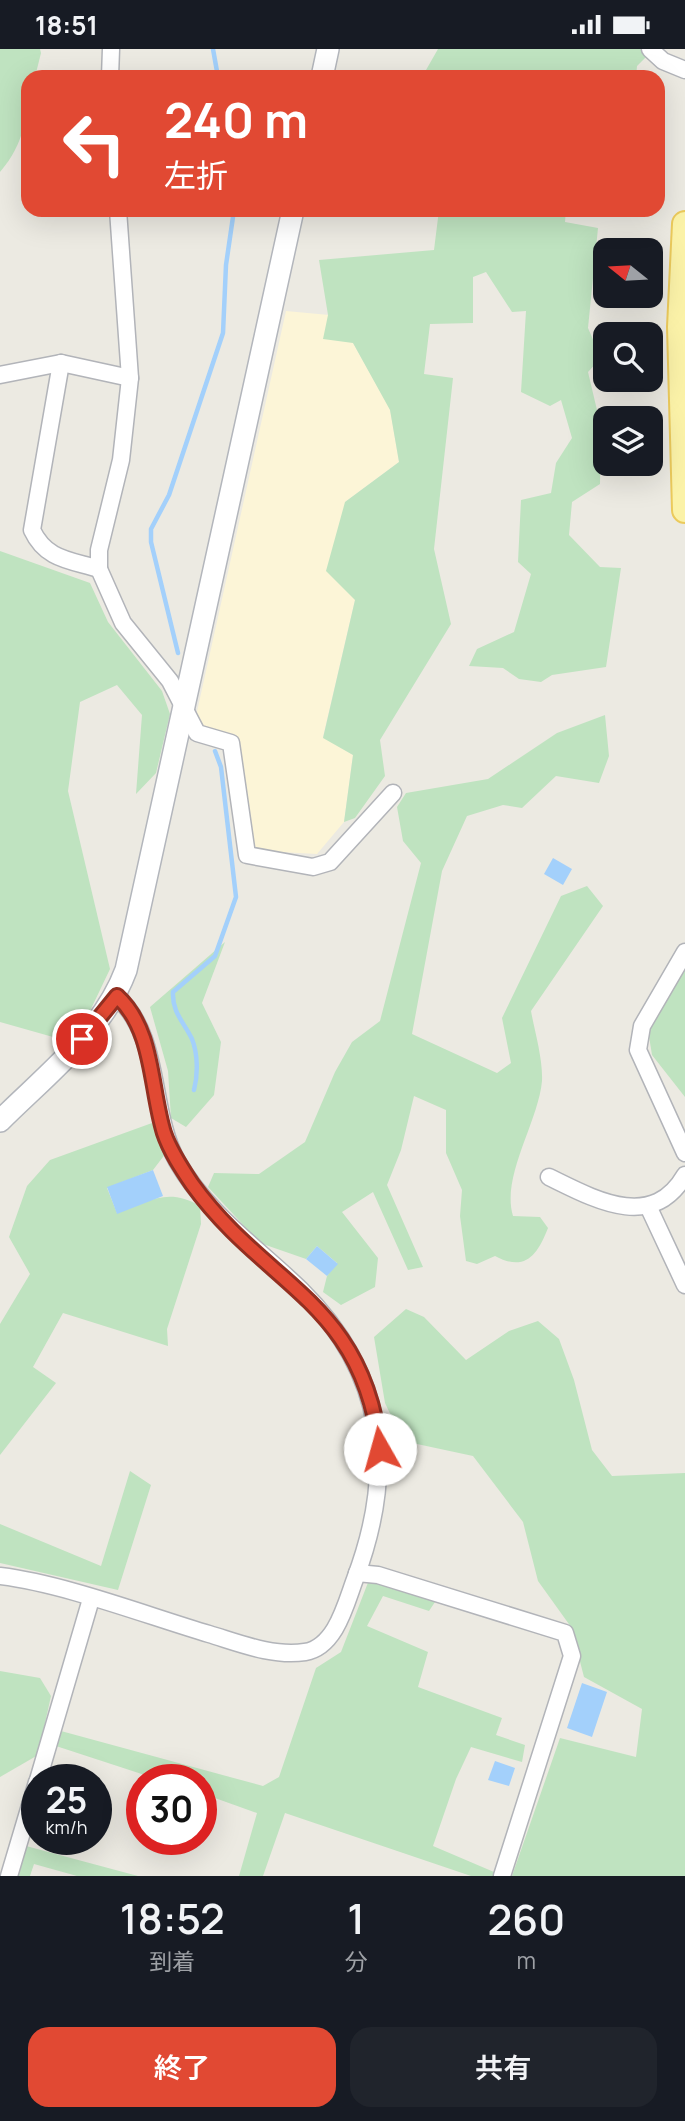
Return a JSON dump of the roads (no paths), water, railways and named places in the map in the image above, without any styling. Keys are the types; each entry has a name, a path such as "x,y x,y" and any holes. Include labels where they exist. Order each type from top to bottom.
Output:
{"main road":[{"path":"685,224 680,327 685,510"}],"street":[{"path":"110,70 111,49"},
{"path":"324,70 328,49"},
{"path":"650,49 663,61 685,70"},
{"path":"118,217 130,378 121,460 99,550 99,569 123,622 170,681 197,733 231,743 247,855 313,867 330,862 393,793"},
{"path":"0,1121 96,1025 117,996 135,938 291,217"},
{"path":"0,375 61,363 130,378"},
{"path":"61,363 32,530 40,547 61,558 99,569"},
{"path":"685,953 642,1026 638,1050 685,1153"},
{"path":"0,1576 91,1599 263,1650 306,1652 325,1641 339,1621 357,1573 376,1502 380,1449 376,1414 366,1383 341,1336 302,1291 220,1218 177,1160 164,1133 151,1067 132,1009 117,996"},
{"path":"549,1177 622,1207 648,1206 677,1189 685,1175"},
{"path":"648,1206 685,1285"},
{"path":"357,1573 378,1575 565,1633 572,1656 502,1876"},
{"path":"42,1764 91,1599"},
{"path":"9,1876 21,1835"}],"water":[{"path":"553,858 572,869 563,885 544,874"},
{"path":"153,1170 163,1196 117,1214 107,1187"},
{"path":"317,1246 338,1264 327,1276 306,1259"},
{"path":"582,1683 607,1692 592,1737 567,1728"},
{"path":"495,1761 515,1768 509,1786 488,1780"}],"waterway":[{"path":"213,49 217,70"},
{"path":"178,653 151,542 151,529 169,495 223,333 226,265 233,217"},
{"path":"194,1090 197,1071 195,1051 192,1039 176,1012 173,992 215,956 236,897 221,767 215,751"}]}
